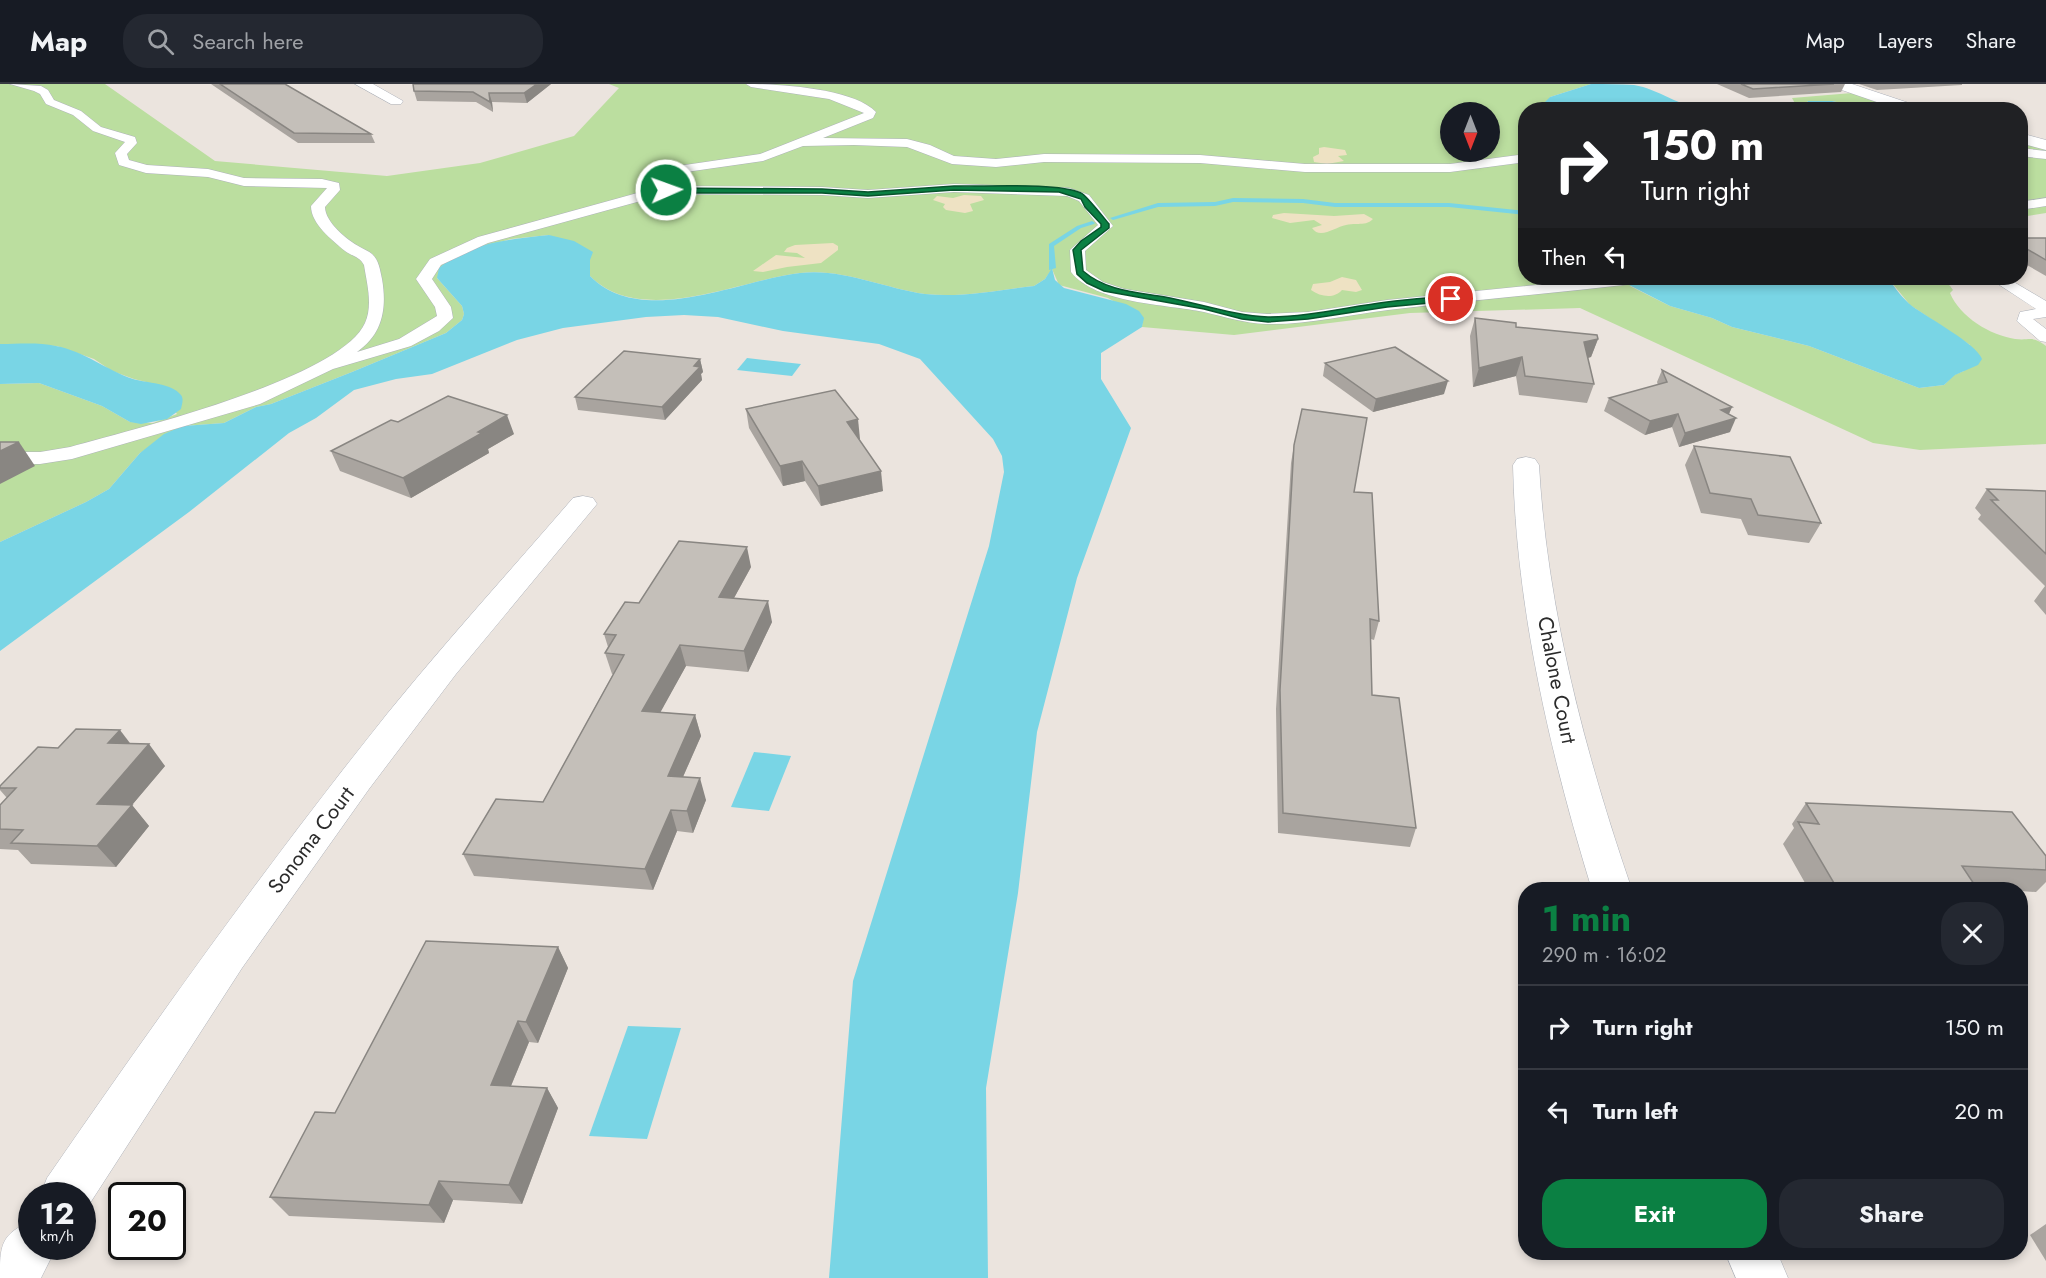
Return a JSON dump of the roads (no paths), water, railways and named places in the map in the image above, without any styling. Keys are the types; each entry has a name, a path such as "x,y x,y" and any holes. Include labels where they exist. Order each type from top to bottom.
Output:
{"street":[{"path":"362,84 396,101"},
{"path":"1838,84 1892,102"},
{"path":"2028,140 2046,145"},
{"name":"Chalone Court","path":"1526,465 1529,521 1553,677 1575,768 1610,882"},
{"name":"Sonoma Court","path":"74,1182 219,966 366,767 451,658 583,504"},
{"path":"11,1278 23,1260"},
{"path":"1754,1260 1762,1278"}],"lane":[{"path":"15,84 37,88 44,92 50,102 77,113 97,129 131,140 131,143 121,153 123,162 129,166 161,171 208,173 244,182 322,183 334,186 318,206 318,213 325,224 342,241 367,257 372,265 378,300 373,324 360,342 327,365"},
{"path":"751,84 824,96 865,108"},
{"path":"666,190 665,183 670,175 683,170 763,157 864,120 870,112 850,93"},
{"path":"800,142 907,143 952,160 996,163 1044,158 1188,159 1327,168 1449,168 1518,159"},
{"path":"2028,153 2046,155"},
{"path":"0,458 40,458 102,446 253,400 327,365 426,333 445,318 446,312 441,302 426,286 424,279 435,262 483,240 666,190 822,191 868,194 954,188 1069,192 1084,198 1106,226 1077,250 1079,272 1089,281 1121,293 1204,307 1255,319 1308,317 1387,305 1582,285"},
{"path":"2028,205 2046,202"},
{"path":"2008,285 2046,310"},
{"path":"2046,310 2026,315 2025,321 2046,337"}],"water":[{"path":"1591,84 1634,85 1679,102 1545,102 1550,97"},
{"path":"1832,101 1836,102 1807,102"},
{"path":"549,235 574,241 593,252 590,260 590,276 611,291 636,299 663,300 692,297 776,277 816,272 847,276 925,294 966,294 1034,286 1045,279 1052,268 1055,280 1064,288 1126,304 1139,311 1144,318 1142,327 1101,353 1101,379 1131,428 1077,578 1037,732 1018,893 986,1088 988,1278 829,1278 853,981 989,546 1004,472 1002,456 993,439 920,359 879,344 783,331 718,317 684,315 646,317 563,328 517,340 432,374 396,379 354,390 316,418 289,433 189,512 0,651 0,542 109,489 140,453 164,434 183,426 224,423 256,407 271,404 446,333 462,320 464,314 462,306 437,278 439,268 451,259 477,247 506,240"},
{"path":"1629,285 1893,285 1909,303 1962,339 1982,359 1978,365 1955,375 1944,385 1919,388 1809,346 1732,327 1712,318 1670,306"},
{"path":"0,344 42,344 66,348 133,379 172,388 182,397 181,409 167,419 141,424 130,422 102,406 39,383 0,384"},
{"path":"747,358 801,364 792,376 737,370"},
{"path":"754,752 791,756 769,811 731,807"},
{"path":"628,1026 681,1028 647,1139 589,1136"}],"waterway":[{"path":"1113,218 1158,205 1215,204 1233,200 1303,201 1335,205 1449,205 1518,212"},
{"path":"1052,268 1051,245 1079,227 1092,223"}]}
